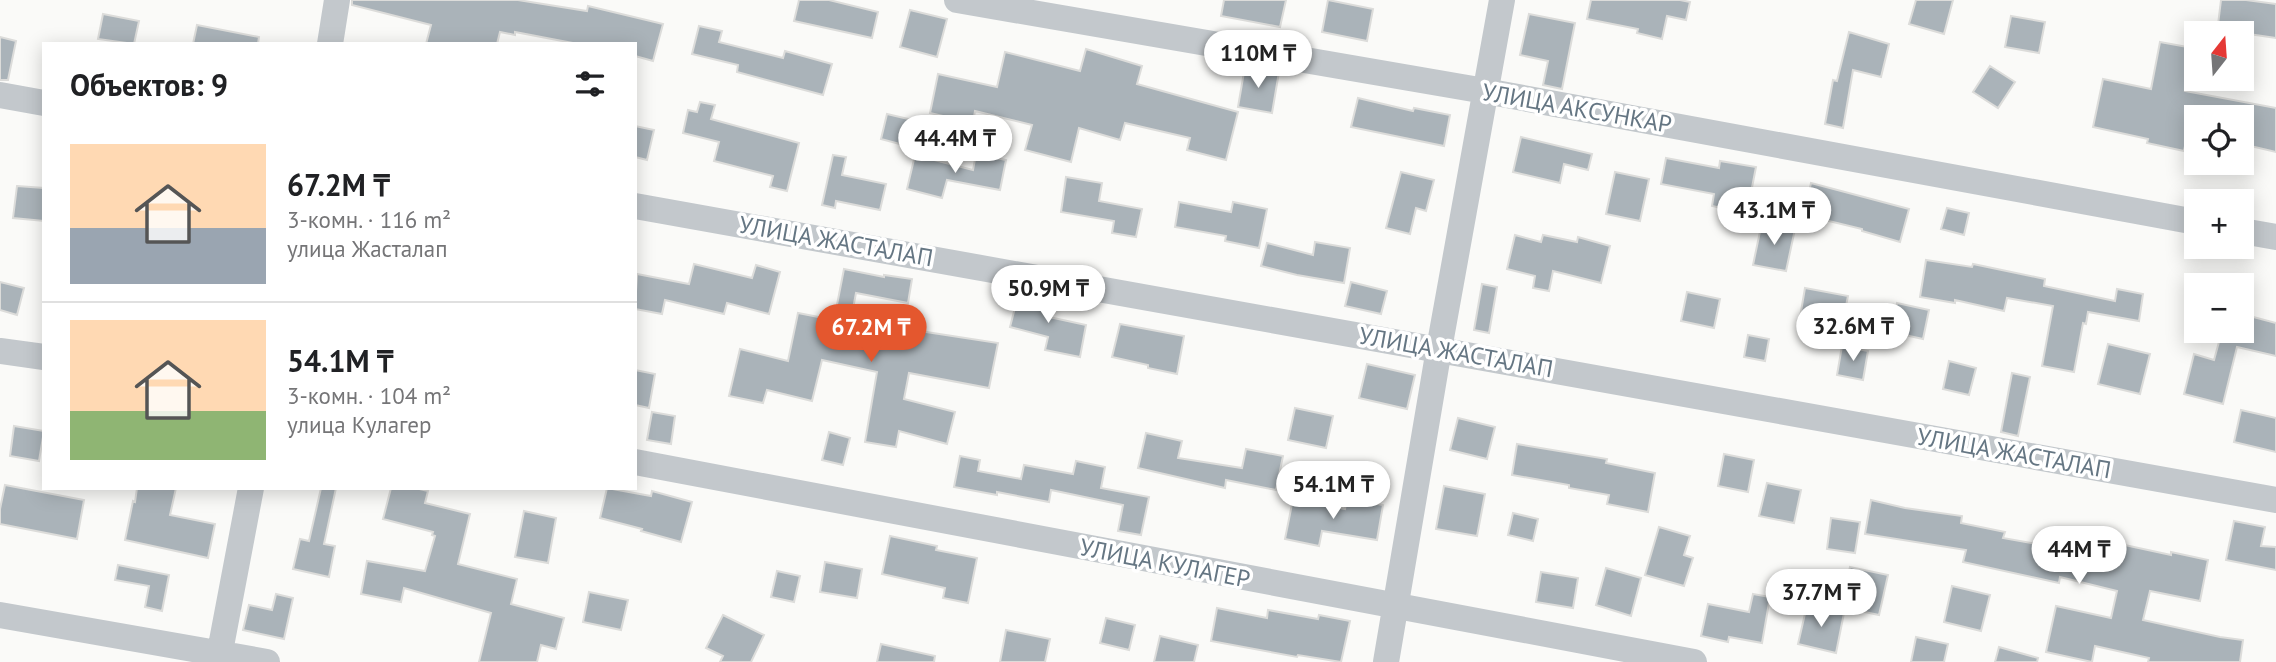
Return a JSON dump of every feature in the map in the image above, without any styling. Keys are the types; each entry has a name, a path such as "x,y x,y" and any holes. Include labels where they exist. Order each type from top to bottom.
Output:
{"street":[{"path":"330,42 337,0"},
{"name":"УЛИЦА АКСУНКАР","path":"957,0 1485,91 2184,220"},
{"path":"1386,662 1502,0"},
{"path":"0,95 42,103"},
{"name":"УЛИЦА ЖАСТАЛАП","path":"637,206 2276,500"},
{"path":"2254,233 2276,237"},
{"path":"0,351 42,358"},
{"name":"УЛИЦА КУЛАГЕР","path":"637,462 1694,662"},
{"path":"219,657 251,490"},
{"path":"0,615 219,657 267,662"}],"building":[{"path":"352,0 518,0 587,11 588,6 663,24 653,61 637,57 637,42 568,42 515,32 515,35 500,32 498,42 427,42 431,25 352,5"},
{"path":"799,0 829,0 878,12 872,38 794,21"},
{"path":"1224,0 1286,0 1280,27 1221,16"},
{"path":"1328,0 1373,9 1367,41 1322,32"},
{"path":"1591,0 1690,2 1686,20 1667,16 1662,39 1637,33 1638,29 1587,19"},
{"path":"1916,0 1953,0 1944,34 1909,24"},
{"path":"2221,0 2276,4 2276,38 2254,35 2254,21 2218,21"},
{"path":"910,10 947,19 937,57 900,47"},
{"path":"103,14 139,21 134,42 98,39"},
{"path":"1529,14 1575,23 1562,89 1543,85 1548,61 1520,55"},
{"path":"2011,16 2045,22 2039,53 2005,47"},
{"path":"197,25 259,37 258,42 193,42"},
{"path":"699,26 722,31 719,42 783,58 785,51 832,64 823,95 737,72 738,65 692,54"},
{"path":"1849,32 1889,44 1881,77 1853,70 1843,128 1825,124 1833,80 1837,81"},
{"path":"0,37 16,41 8,80 0,80"},
{"path":"2160,42 2184,46 2184,91 2276,108 2276,152 2254,147 2254,105 2184,105 2184,151 2147,143 2148,139 2093,127 2103,79 2151,89"},
{"path":"1086,49 1142,66 1137,84 1238,112 1226,160 1187,150 1190,138 1125,123 1120,140 1079,128 1071,162 1025,150 1032,125 975,111 973,123 930,113 938,74 997,87 1005,52 1080,71"},
{"path":"1245,66 1279,72 1272,113 1238,107"},
{"path":"1990,66 2015,82 1998,108 1973,92"},
{"path":"1358,98 1413,111 1414,108 1450,115 1444,146 1351,127"},
{"path":"700,102 715,105 711,119 799,143 787,191 770,187 773,176 714,161 719,142 683,133 688,110 697,112"},
{"path":"887,114 917,121 911,147 881,139"},
{"path":"637,126 654,130 647,160 637,158"},
{"path":"1521,137 1592,154 1588,170 1564,164 1560,183 1513,172"},
{"path":"976,154 1006,160 1000,190 947,180 942,198 907,189 915,155 973,170"},
{"path":"833,155 846,157 842,175 886,184 880,210 836,201 835,208 822,205"},
{"path":"1666,158 1719,168 1720,161 1756,167 1747,213 1712,206 1714,194 1661,184"},
{"path":"1401,172 1434,180 1426,211 1416,208 1410,234 1386,228"},
{"path":"1615,172 1649,179 1640,221 1606,214"},
{"path":"1066,177 1102,183 1099,201 1142,209 1136,237 1112,233 1114,221 1061,212"},
{"path":"1811,183 1909,209 1900,242 1862,229 1804,215"},
{"path":"17,186 42,188 42,221 13,218"},
{"path":"1179,202 1231,212 1233,202 1267,209 1259,248 1225,241 1226,236 1175,227"},
{"path":"1947,208 1969,213 1964,235 1941,229"},
{"path":"1762,222 1795,229 1786,271 1753,265"},
{"path":"1515,235 1541,242 1543,235 1577,242 1578,237 1610,246 1601,283 1553,271 1549,291 1533,288 1535,276 1507,269"},
{"path":"1315,242 1350,248 1344,283 1261,266 1267,243 1313,255"},
{"path":"1926,260 1972,267 1973,264 2045,279 2044,286 2115,301 2117,289 2143,294 2139,321 2088,312 2086,324 2083,323 2074,372 2042,366 2053,306 2007,298 2004,311 1955,300 1955,303 1920,297"},
{"path":"694,264 752,278 756,265 780,272 769,314 727,303 724,314 665,300 662,314 637,309 637,274 689,284"},
{"path":"844,269 912,279 908,303 856,293 848,335 897,345 900,328 998,343 989,388 909,373 904,399 955,412 947,444 899,431 896,447 865,442 877,372 822,360 812,401 767,390 763,403 729,396 740,349 788,361 798,313 834,320"},
{"path":"0,282 24,288 17,315 0,310"},
{"path":"1351,282 1387,291 1381,314 1345,306"},
{"path":"1482,284 1497,287 1489,333 1474,330"},
{"path":"1805,288 1848,296 1841,331 1799,323"},
{"path":"1019,292 1053,301 1049,317 1086,325 1080,357 1045,350 1048,337 1010,327"},
{"path":"1687,292 1720,299 1714,328 1681,321"},
{"path":"1897,303 1929,310 1923,339 1891,332"},
{"path":"2254,317 2276,323 2276,356 2237,347 2223,404 2184,394 2194,354 2214,360 2219,343 2254,343"},
{"path":"1120,324 1184,336 1177,374 1112,357"},
{"path":"1748,335 1769,339 1765,361 1744,357"},
{"path":"2108,344 2150,354 2140,394 2098,384"},
{"path":"1842,346 1868,351 1863,380 1837,375"},
{"path":"1949,361 1976,368 1969,395 1943,389"},
{"path":"1367,364 1415,375 1407,409 1359,398"},
{"path":"637,370 655,374 649,408 637,405"},
{"path":"2012,373 2030,377 2018,436 2001,432"},
{"path":"1295,408 1333,416 1326,448 1288,440"},
{"path":"2241,410 2276,418 2276,452 2234,442"},
{"path":"652,412 675,416 671,444 647,440"},
{"path":"1458,418 1495,427 1487,459 1450,450"},
{"path":"14,426 42,431 39,461 10,456"},
{"path":"829,432 850,438 843,465 822,460"},
{"path":"1146,433 1182,441 1178,458 1242,468 1246,449 1283,456 1276,490 1226,480 1225,488 1138,468"},
{"path":"1517,444 1607,459 1606,463 1655,473 1648,512 1607,504 1609,495 1512,475"},
{"path":"1724,454 1754,460 1748,492 1718,486"},
{"path":"960,456 980,460 978,471 1021,479 1024,465 1073,474 1076,461 1105,467 1101,488 1149,497 1141,535 1118,531 1123,505 1051,490 1049,502 954,487"},
{"path":"1767,483 1801,490 1794,523 1759,516"},
{"path":"5,485 84,500 77,539 0,524"},
{"path":"1444,486 1485,494 1477,536 1436,529"},
{"path":"137,490 176,490 170,515 215,524 208,558 125,540 133,501 135,502"},
{"path":"321,490 336,490 324,544 335,546 329,577 293,569 300,539 309,541"},
{"path":"390,490 428,491 425,503 470,514 458,564 517,579 511,604 564,618 556,649 541,645 537,662 479,662 491,613 404,588 401,602 361,594 367,561 425,571 435,536 432,535 433,532 383,519"},
{"path":"607,490 651,496 652,491 692,502 681,542 600,518"},
{"path":"1293,499 1345,509 1347,499 1383,505 1377,540 1322,531 1319,546 1285,539"},
{"path":"1871,500 1962,516 1961,523 2005,532 2003,538 2086,553 2089,543 2119,551 2120,544 2208,560 2200,601 2150,591 2143,620 2243,640 2240,662 2148,662 2149,658 2095,646 2092,662 2046,652 2056,606 2111,618 2117,591 2060,577 2059,583 1963,562 1966,550 1865,534"},
{"path":"524,511 556,518 548,563 515,557"},
{"path":"1513,513 1538,519 1533,541 1508,535"},
{"path":"1831,518 1860,522 1855,553 1827,549"},
{"path":"2234,521 2265,527 2261,546 2276,547 2276,570 2226,560"},
{"path":"1659,527 1690,536 1684,555 1693,558 1684,586 1645,575"},
{"path":"890,536 937,546 936,550 977,558 968,603 943,598 945,588 882,574"},
{"path":"825,562 862,569 857,598 820,592"},
{"path":"118,565 169,575 162,611 145,607 149,586 115,580"},
{"path":"1850,567 1888,575 1879,615 1841,607"},
{"path":"1606,568 1641,578 1631,616 1596,605"},
{"path":"777,571 800,576 794,602 771,597"},
{"path":"1541,572 1578,578 1573,608 1536,602"},
{"path":"1952,586 1990,595 1981,631 1944,622"},
{"path":"589,592 628,600 621,630 583,622"},
{"path":"276,594 293,598 284,639 243,630 249,605 272,610"},
{"path":"1753,594 1770,597 1762,643 1729,637 1728,642 1701,636 1708,604 1749,612"},
{"path":"1807,605 1844,613 1836,653 1798,644"},
{"path":"1217,608 1267,618 1268,610 1318,619 1319,615 1350,621 1341,662 1211,641"},
{"path":"723,615 764,635 751,662 720,662 723,656 706,648"},
{"path":"1106,618 1135,625 1129,650 1100,643"},
{"path":"1006,630 1050,639 1045,662 1000,662"},
{"path":"1160,636 1198,645 1194,662 1154,662"},
{"path":"1916,637 1948,644 1944,662 1911,662"},
{"path":"881,644 935,656 934,662 877,662"},
{"path":"1999,647 2038,658 2037,662 1995,662"}]}
